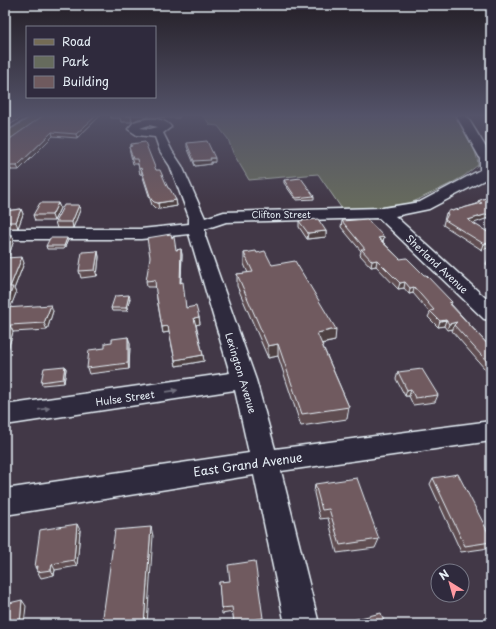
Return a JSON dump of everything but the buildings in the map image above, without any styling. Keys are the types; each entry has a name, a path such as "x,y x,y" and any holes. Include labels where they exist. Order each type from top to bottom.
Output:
{"street":[{"name":"Lexington Avenue","path":"164,144 176,166 197,216 197,236 244,380 265,462 302,624"},
{"name":"Clifton Street","path":"5,234 141,234 179,231 198,226 214,219 238,216 383,213 424,206 481,176 489,170 486,158 478,144"},
{"name":"Sherland Avenue","path":"383,213 491,314"},
{"name":"Hulse Street","path":"5,415 244,380"},
{"name":"East Grand Avenue","path":"5,502 265,462 491,431"}],"green space":[{"path":"230,144 472,144 478,165 464,176 450,184 411,203 385,207 342,209 318,174 249,180 233,153"}]}
